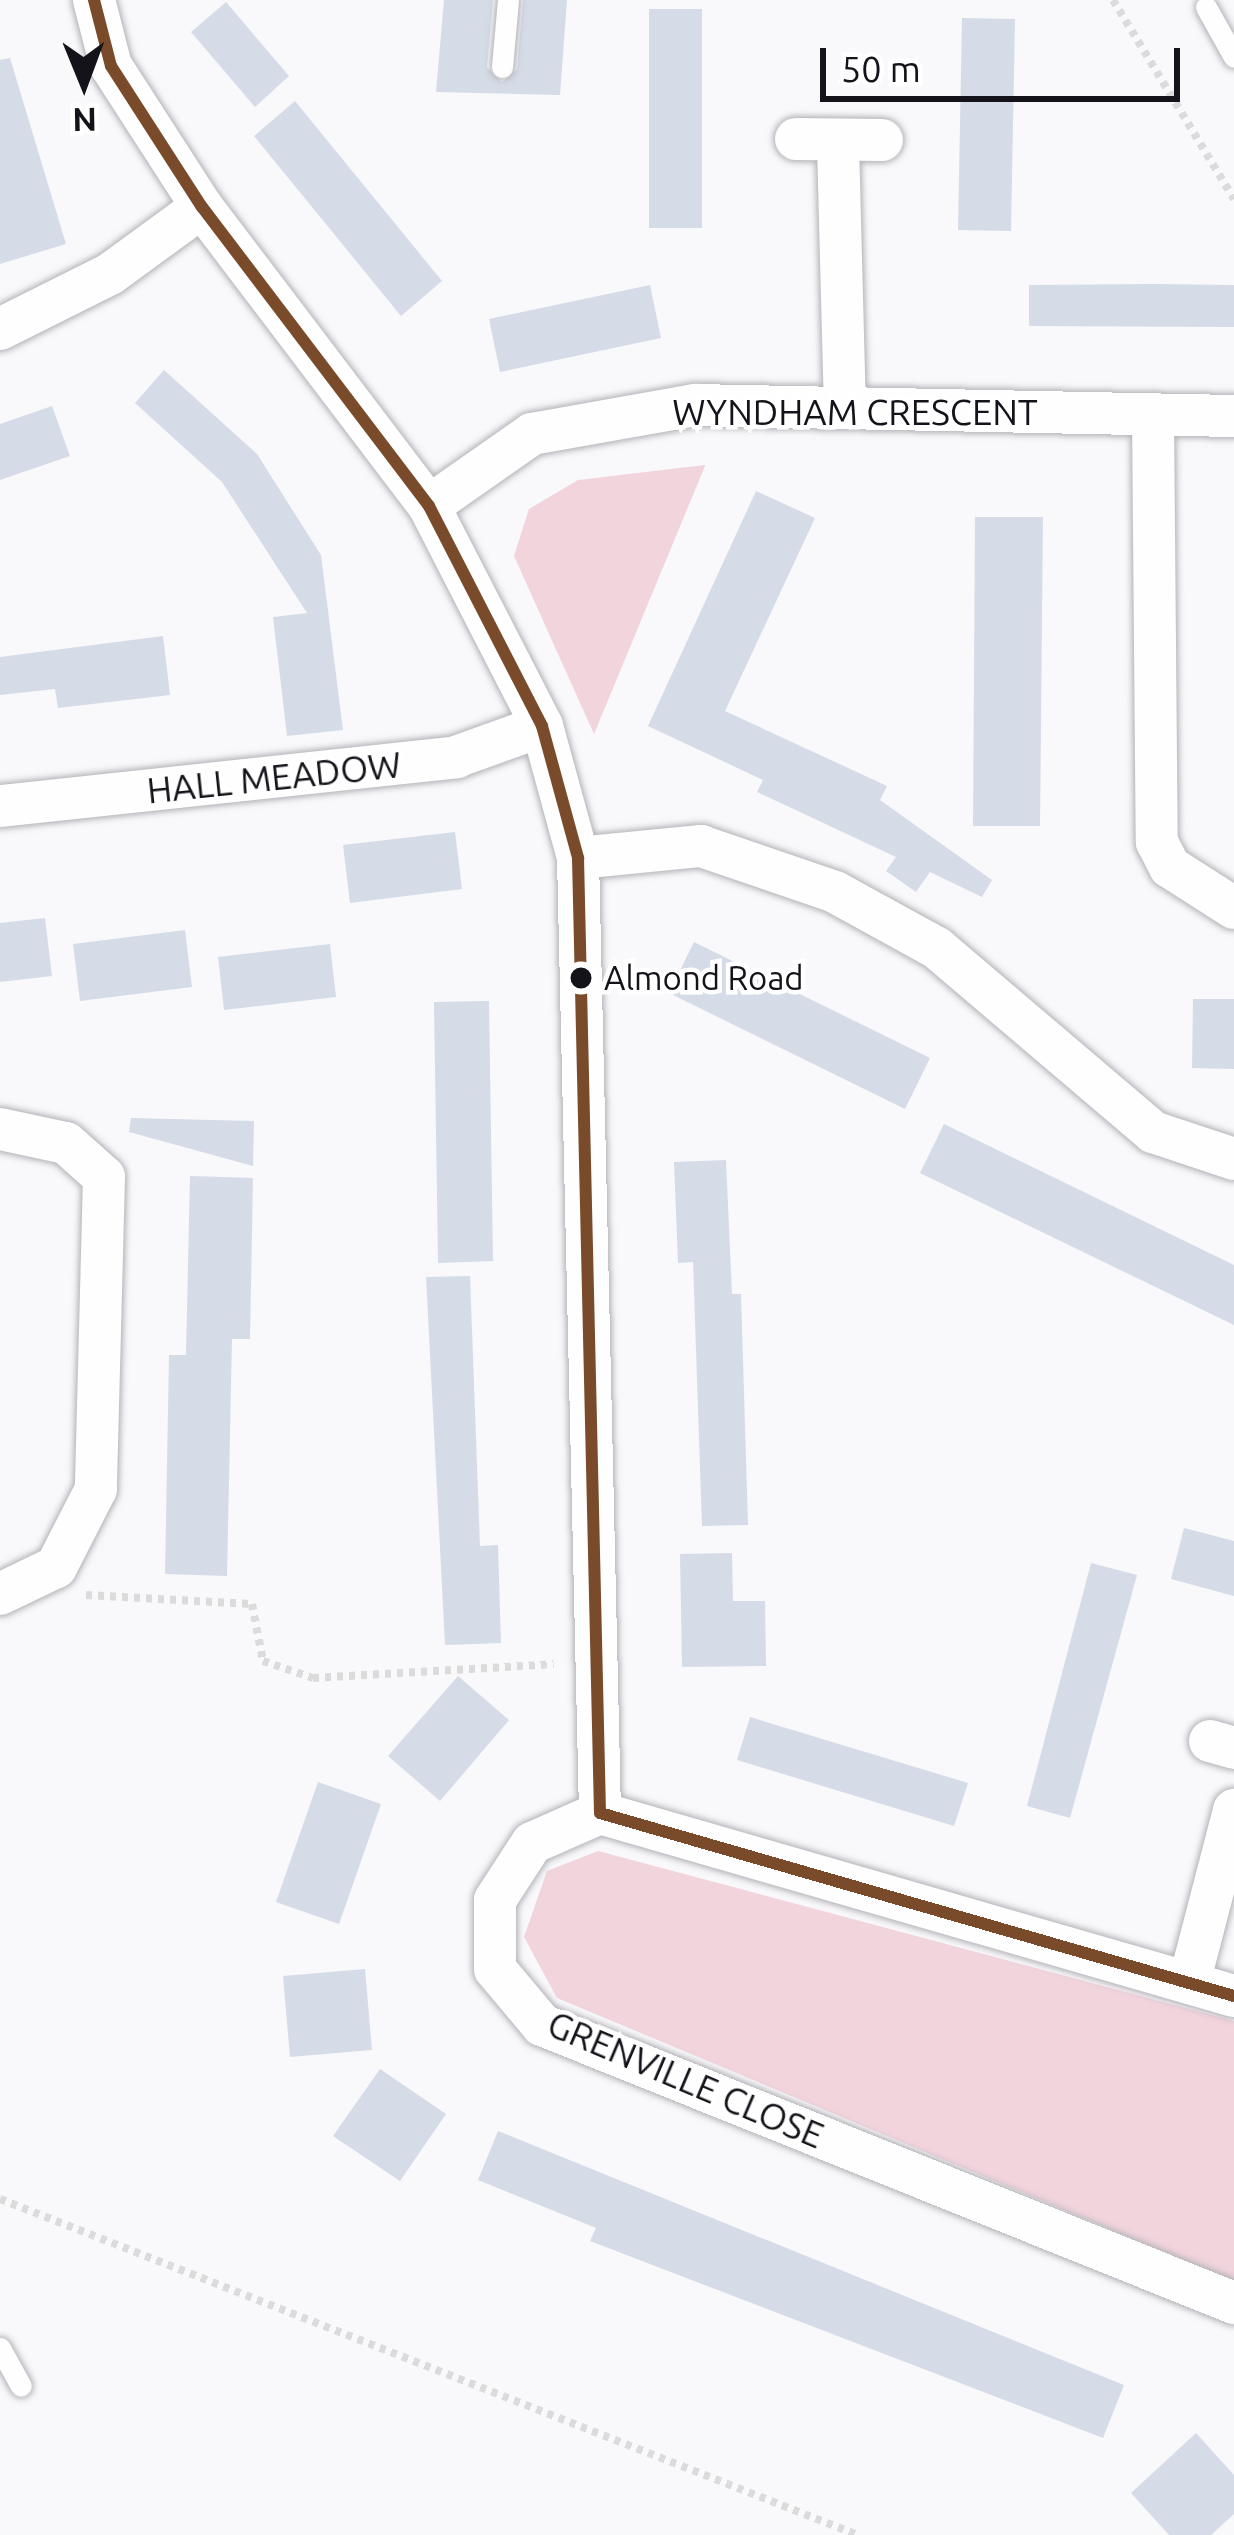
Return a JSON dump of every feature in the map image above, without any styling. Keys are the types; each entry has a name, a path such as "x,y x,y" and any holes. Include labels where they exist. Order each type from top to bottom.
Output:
{"street":[{"path":"94,0 111,66 202,207 430,506 542,726 578,859 592,1662 600,1813 1234,1996"},
{"path":"845,406 817,142 881,140"},
{"path":"0,329 110,274 202,207"},
{"name":"WYNDHAM CRESCENT","path":"430,506 532,434 695,405 1234,416"},
{"path":"1154,415 1157,842 1170,867 1234,908"},
{"name":"HALL MEADOW","path":"1,806 456,757 542,726"},
{"path":"578,859 701,846 835,892 937,948 1153,1132 1234,1159"},
{"path":"0,1129 66,1143 104,1177 96,1490 56,1567 0,1594"},
{"path":"1189,1983 1234,1810"},
{"name":"GRENVILLE CLOSE","path":"600,1813 532,1843 495,1900 495,1969 542,2025 1234,2303"}],"lane":[{"path":"502,67 508,0"},
{"path":"1206,7 1234,57"},
{"path":"0,2348 21,2386"}],"path":[{"path":"1113,0 1234,199"},
{"path":"56,1567 75,1594 252,1604 263,1661 313,1678 592,1662"},
{"path":"0,2199 434,2375 858,2535"}],"shaded area":[{"path":"705,465 594,734 514,556 529,509 578,480"},
{"path":"598,1851 1234,2021 1234,2281 557,1998 524,1937 547,1871"}],"building":[{"path":"444,0 493,0 487,67 502,82 517,69 523,0 567,0 560,95 436,92"},
{"path":"226,2 289,76 255,107 191,32"},
{"path":"649,9 702,9 702,228 649,228"},
{"path":"962,18 1015,19 1011,231 958,230"},
{"path":"10,58 66,244 0,264 0,60"},
{"path":"295,101 442,281 401,316 254,136"},
{"path":"650,285 661,338 500,372 489,319"},
{"path":"1029,285 1234,285 1234,327 1029,326"},
{"path":"164,370 257,454 321,555 343,730 287,736 273,617 307,613 222,482 135,403"},
{"path":"52,406 70,456 0,480 0,424"},
{"path":"756,491 815,518 725,711 887,786 880,800 992,880 982,897 930,872 916,892 886,871 896,857 757,792 763,780 648,726"},
{"path":"975,517 1043,517 1040,826 973,826"},
{"path":"163,636 170,695 58,708 55,689 0,695 0,657"},
{"path":"455,832 462,889 350,903 343,845"},
{"path":"45,918 52,976 0,982 0,923"},
{"path":"185,930 192,987 80,1001 73,944"},
{"path":"694,942 930,1058 905,1109 669,993"},
{"path":"330,944 336,997 224,1010 218,957"},
{"path":"1193,999 1234,999 1234,1069 1192,1068"},
{"path":"489,1001 493,1261 438,1263 434,1002"},
{"path":"131,1118 254,1121 253,1166 129,1132"},
{"path":"944,1124 1234,1265 1234,1325 920,1173"},
{"path":"726,1160 732,1294 741,1294 748,1525 702,1526 693,1262 678,1263 674,1162"},
{"path":"190,1176 253,1178 250,1339 232,1339 227,1576 165,1574 169,1355 186,1355"},
{"path":"470,1276 480,1546 498,1545 501,1643 445,1645 426,1277"},
{"path":"1184,1528 1234,1541 1234,1596 1171,1579"},
{"path":"732,1553 733,1601 765,1601 766,1666 682,1667 680,1554"},
{"path":"1091,1563 1137,1575 1070,1818 1027,1806"},
{"path":"458,1676 509,1720 440,1801 388,1756"},
{"path":"750,1717 968,1783 954,1826 737,1760"},
{"path":"318,1782 381,1804 339,1924 276,1902"},
{"path":"365,1969 372,2050 290,2057 283,1976"},
{"path":"380,2069 446,2114 400,2181 333,2136"},
{"path":"498,2131 1124,2385 1103,2438 590,2241 596,2228 478,2180"},
{"path":"1196,2433 1234,2475 1234,2514 1211,2535 1169,2535 1131,2493"}],"transit line":[{"path":"94,0 111,66 202,207 429,506 542,726 578,858 600,1813"},
{"path":"600,1813 1234,1996"}],"place":[{"name":"Almond Road","path":"581,978"}]}
